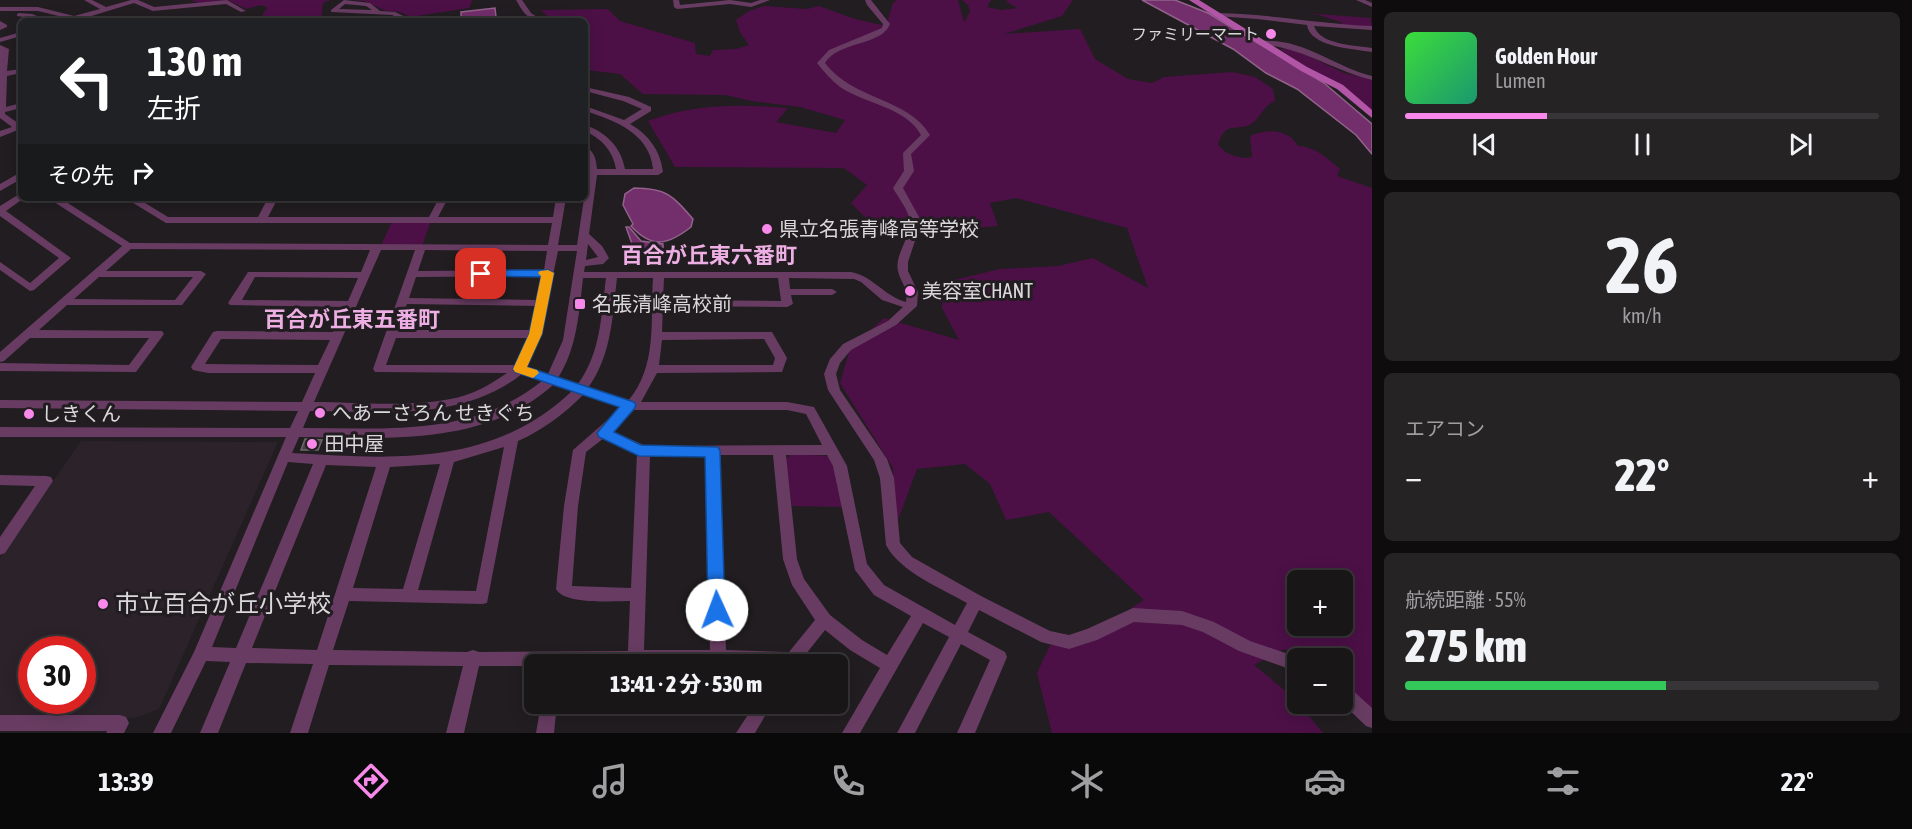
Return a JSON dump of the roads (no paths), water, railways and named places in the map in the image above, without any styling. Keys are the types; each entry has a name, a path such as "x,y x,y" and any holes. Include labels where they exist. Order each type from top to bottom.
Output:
{"main road":[{"path":"1193,0 1304,69 1340,87 1371,111"}],"street":[{"path":"87,0 105,9"},
{"path":"81,18 135,0 153,9 227,2 243,11"},
{"path":"519,0 528,14 535,18"},
{"path":"676,0 677,7 730,2 751,5 767,0"},
{"path":"868,0 887,24 885,29 830,52 825,55 821,63 825,71 842,86 901,113 925,130 926,135 923,139 907,153 909,171 898,188 914,216 914,229 903,262 903,271 913,292 911,306 892,323 847,347 834,362 830,374 834,390 854,417 884,469 887,478 893,545 907,561 976,601 1047,637 1069,642 1091,635 1133,615 1182,618 1208,627 1245,646 1287,660"},
{"path":"1359,0 1372,5"},
{"path":"378,12 368,4 344,2 333,11 393,13 404,18"},
{"path":"0,9 42,8 57,11 72,18"},
{"path":"342,18 347,12"},
{"path":"0,15 30,15 38,18"},
{"path":"1218,15 1265,17 1338,27 1372,28"},
{"path":"0,23 5,26 0,28"},
{"path":"1310,23 1311,30 1323,41 1372,50"},
{"path":"0,40 18,35"},
{"path":"1264,43 1293,45 1341,70 1372,78"},
{"path":"0,47 5,50 1,116 18,127"},
{"path":"3,74 18,72"},
{"path":"588,90 626,99 648,109 624,124"},
{"path":"1,111 18,106"},
{"path":"588,109 624,124 648,142 656,155 658,172 593,172"},
{"path":"0,134 18,129"},
{"path":"588,129 615,149 621,172"},
{"path":"0,432 431,431 470,424 498,414 519,404 551,380 564,357 569,340 593,172 591,157 588,154"},
{"path":"0,188 18,177"},
{"path":"0,265 30,288 66,258 0,210 18,198"},
{"path":"58,201 128,246 582,248"},
{"path":"135,201 166,220 557,220"},
{"path":"261,220 271,201"},
{"path":"432,220 442,201"},
{"path":"0,404 409,407 452,403 494,389 519,369 535,334 554,248 560,201"},
{"path":"579,269 604,258 598,248 584,235"},
{"path":"0,358 128,246"},
{"path":"162,733 201,654 306,405 378,247"},
{"path":"421,248 379,369 519,369 629,405 787,406 810,410 840,466 860,566 879,590 999,657 970,731"},
{"path":"579,269 612,274 860,276 882,295 911,306"},
{"path":"413,274 548,273"},
{"path":"64,302 178,303 201,274 96,274"},
{"path":"352,304 234,303 252,274 365,275"},
{"path":"284,458 385,461 448,458 512,440 559,411 581,390 601,352 612,274"},
{"path":"637,595 571,593 564,589 571,506 580,450 604,433 644,387 653,369 659,274"},
{"path":"656,303 787,304 783,275"},
{"path":"785,292 832,292"},
{"path":"403,301 542,303"},
{"path":"0,367 132,369 158,334 27,334"},
{"path":"390,334 535,334"},
{"path":"322,369 208,369 197,367 217,335 337,336"},
{"path":"653,369 778,369 781,358 768,335 655,336"},
{"path":"604,433 644,451 832,450"},
{"path":"344,594 409,594 482,598 512,440"},
{"path":"636,654 644,451"},
{"path":"712,451 718,654"},
{"path":"779,451 790,558 797,581 824,620 856,645 890,665"},
{"path":"409,594 448,458"},
{"path":"209,733 321,460"},
{"path":"299,733 385,461"},
{"path":"0,480 46,481 7,530 0,549"},
{"path":"906,733 976,601"},
{"path":"851,733 920,614"},
{"path":"796,654 824,620"},
{"path":"201,654 321,658 472,657 524,660"},
{"path":"455,733 472,657"},
{"path":"1353,702 1372,720"},
{"path":"545,733 548,714"},
{"path":"745,733 757,714"},
{"path":"0,723 120,723 115,733"}],"place":[{"name":"ファミリーマート","path":"1271,34"},
{"name":"県立名張青峰高等学校","path":"767,229"},
{"name":"美容室CHANT","path":"910,291"},
{"name":"名張清峰高校前","path":"580,304"},
{"name":"へあーさろん せきぐち","path":"320,413"},
{"name":"しきくん","path":"29,414"},
{"name":"田中屋","path":"312,444"},
{"name":"市立百合が丘小学校","path":"103,604"}],"district":[{"name":"百合が丘東六番町","path":"709,255"},
{"name":"百合が丘東五番町","path":"352,319"}]}
